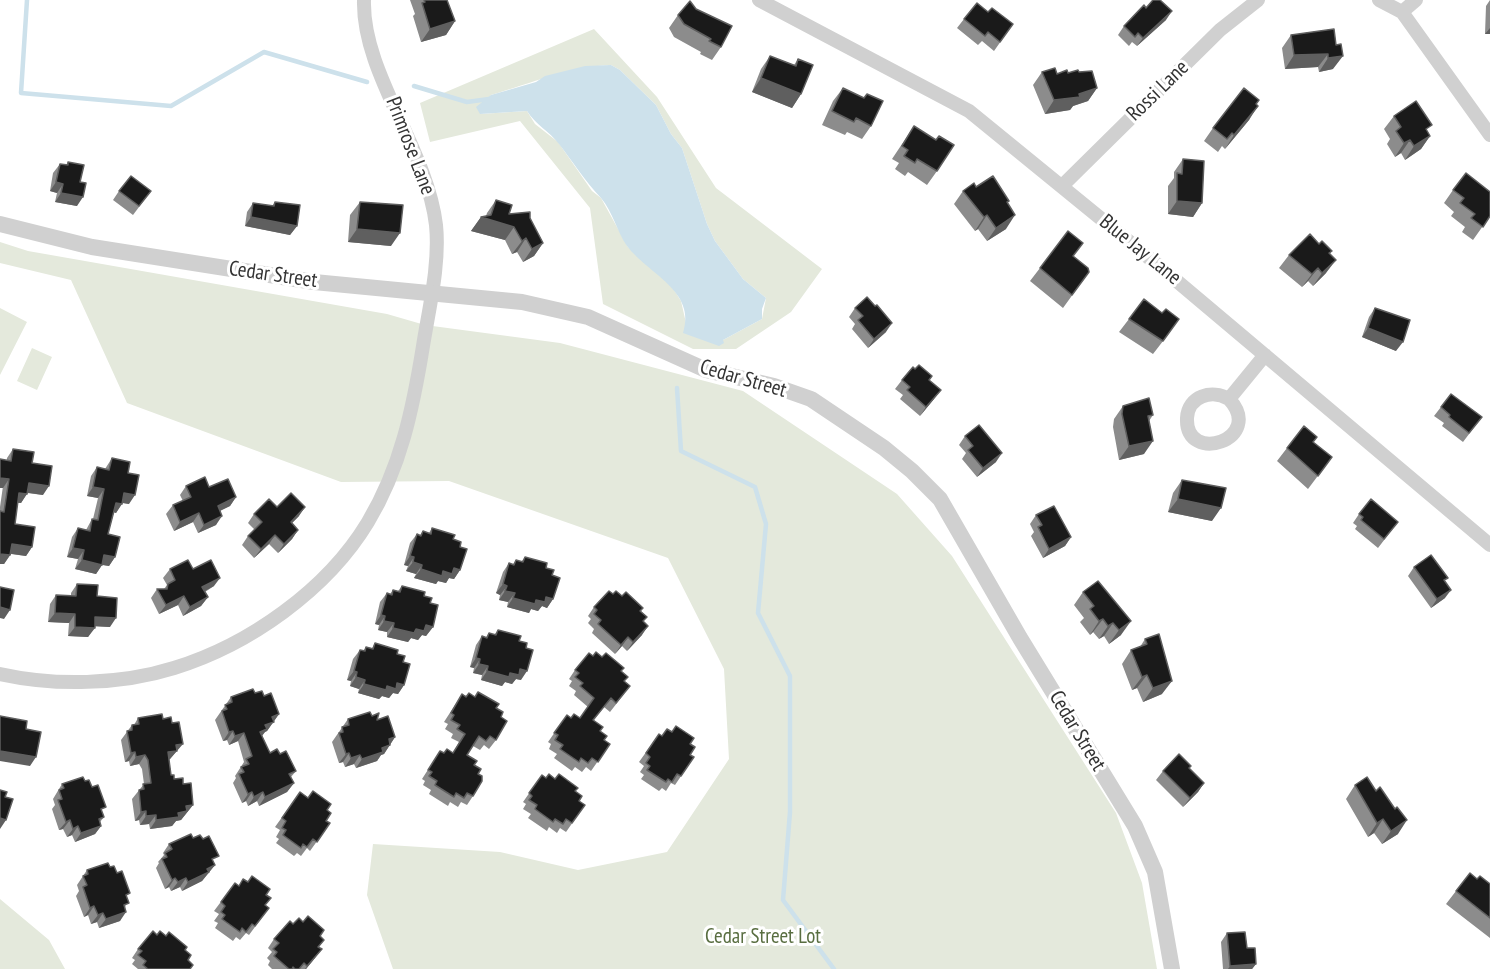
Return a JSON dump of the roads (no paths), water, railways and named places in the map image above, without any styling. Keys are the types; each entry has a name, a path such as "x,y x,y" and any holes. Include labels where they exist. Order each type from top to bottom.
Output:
{"street":[{"name":"Primrose Lane","path":"0,674 38,680 100,680 143,676 174,668 225,647 286,609 316,584 355,541 369,521 395,468 407,434 431,295 436,228 431,196 370,41 363,16 364,0"},
{"name":"Blue Jay Lane","path":"759,0 969,111 1265,355 1490,545"},
{"name":"Rossi Lane","path":"1062,186 1220,30 1258,0"},
{"path":"1379,0 1402,12 1490,135"},
{"path":"1402,12 1416,0"},
{"name":"Cedar Street","path":"0,224 114,251 314,282 522,302 588,317 706,370 774,386 811,399 884,448 912,471 940,499 1020,638 1135,826 1155,872 1172,969"},
{"path":"1229,399 1265,355"}],"water":[{"path":"611,65 620,70 656,105 671,134 682,148 707,224 715,241 743,279 766,298 762,309 762,319 723,340 724,343 719,346 683,333 685,318 683,306 677,294 627,246 605,204 559,144 527,111 480,114 476,107 491,95 536,82 545,76 585,66"}],"waterway":[{"path":"27,0 21,93 171,106 264,52 367,82"},
{"path":"414,86 467,102 489,99"},
{"path":"677,388 681,451 755,487 766,524 758,613 790,676 790,812 783,900 834,969"}],"park label":[{"name":"Cedar Street Lot","path":"763,937"}]}
